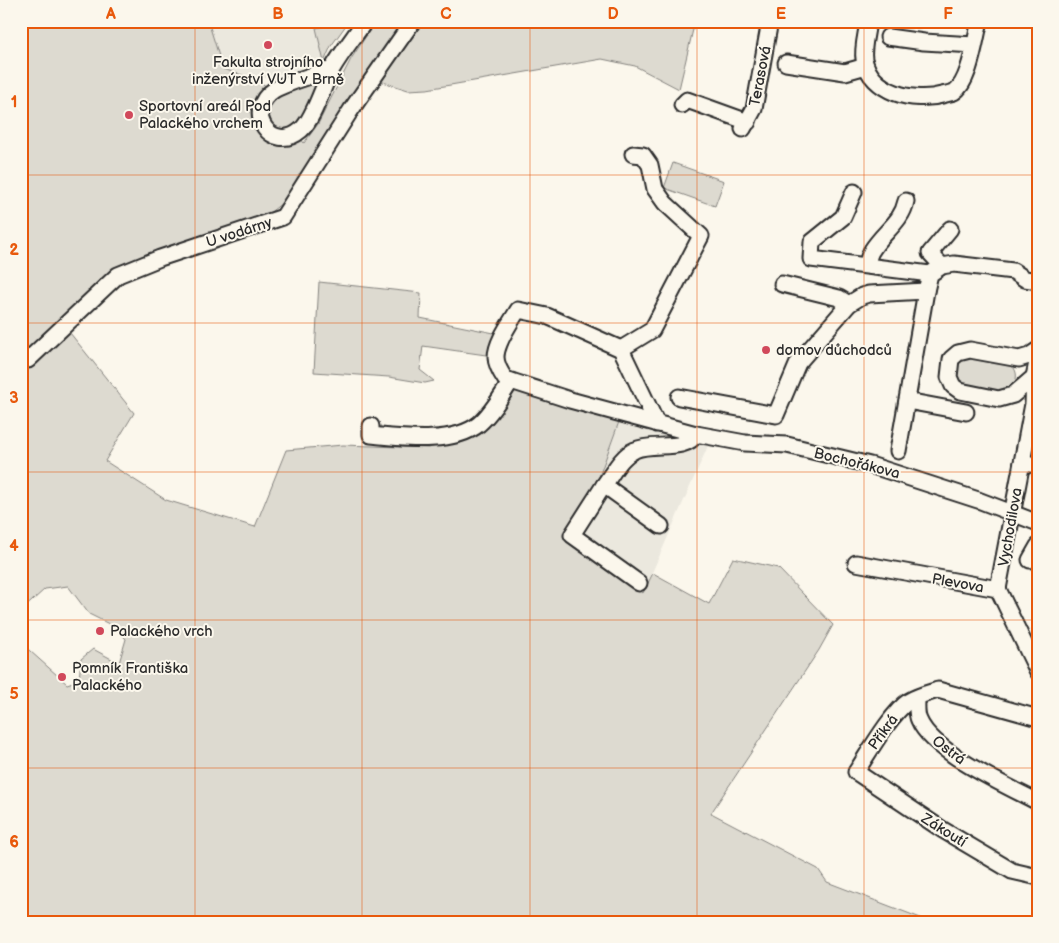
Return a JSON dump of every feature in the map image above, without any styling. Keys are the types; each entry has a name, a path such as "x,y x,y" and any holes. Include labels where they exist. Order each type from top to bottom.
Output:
{"street":[{"path":"332,69 280,88 264,99 260,112 261,123 269,133 282,137 300,131 309,117 332,69 365,21"},
{"name":"U vodárny","path":"28,360 118,275 169,255 283,217 351,110 413,21"},
{"name":"Terasová","path":"682,105 687,100 745,126 754,109 770,21"},
{"path":"868,21 863,58 866,66 874,78 888,90 908,97 933,97 954,91 966,77 980,21"},
{"path":"888,37 924,42 974,45"},
{"path":"786,62 845,72 866,66"},
{"path":"621,349 652,330 701,236 665,203 655,188 650,165 643,155 633,154"},
{"path":"854,192 843,216 812,242 811,259 936,270 954,264 1013,271 1025,279 1038,281"},
{"path":"867,265 870,251 894,225 904,211 906,201"},
{"path":"898,451 926,291 936,270 930,253 950,230"},
{"path":"782,284 839,298 850,304"},
{"path":"679,397 776,415 798,363 850,304 869,294 926,291"},
{"path":"371,426 371,435 412,438 454,435 470,430 480,423 511,381 505,379 500,371 496,356 502,336 518,310 547,316 621,349 657,424"},
{"path":"1034,377 1012,395 999,399 960,391 953,386 949,377 951,359 958,353 970,350 1019,359 1029,356 1038,350"},
{"name":"Vychodilova","path":"998,589 1035,404 1034,377 1038,357"},
{"name":"Bochořákova","path":"511,381 570,400 696,434 745,442 787,445 870,465 1038,523"},
{"path":"907,401 966,412"},
{"path":"639,583 572,535 604,485 626,456 636,449 686,444 696,434"},
{"path":"1022,463 1038,466"},
{"path":"604,485 661,526"},
{"path":"1030,560 1038,546"},
{"name":"Plevova","path":"856,563 998,589 1038,672"},
{"path":"917,698 938,690 1038,718"},
{"name":"Příkrá","path":"856,772 877,738 898,711 908,702 917,698"},
{"name":"Ostrá","path":"917,698 918,718 923,729 938,744 983,774 1038,802"},
{"name":"Zákoutí","path":"856,772 943,830 1012,871 1038,877"}],"shaded area":[{"path":"21,21 208,21 223,69 258,80 267,87 255,121 300,138 304,143 318,124 351,59 376,21 410,21 286,200 268,214 133,263 97,282 58,324 70,333 134,413 105,461 166,500 255,527 286,450 343,445 429,448 467,436 504,405 516,390 620,419 596,485 564,533 643,593 653,573 709,604 733,558 778,568 833,625 819,650 711,813 818,869 827,882 931,922 21,922 21,643 67,684 79,680 81,659 93,649 119,663 126,639 115,627 89,614 68,586 45,589 21,611"},
{"name":"Fakulta strojního inženýrství VUT v Brně","path":"208,21 326,21 327,26 316,28 324,62 258,80 223,69"},
{"path":"326,21 349,21 331,46 324,62 316,28 326,26"},
{"path":"419,21 539,21 539,27 560,29 586,26 598,21 695,21 679,89 635,66 602,59 427,89 408,90 380,81"},
{"path":"317,81 320,82 302,120 293,129 277,130 267,119 267,107 276,96"},
{"path":"673,163 724,181 715,206 664,188"},
{"path":"319,282 421,293 420,318 499,334 493,356 423,346 420,370 434,381 425,383 389,377 314,372"},
{"path":"965,357 996,360 1011,365 1016,372 1014,384 1003,392 976,389 964,385 956,378 955,372 958,363"},
{"path":"620,419 708,446 643,593 564,533 596,485"}],"place":[{"name":"Fakulta strojního inženýrství VUT v Brně","path":"268,45"},
{"name":"Sportovní areál Pod Palackého vrchem","path":"129,115"},
{"name":"domov důchodců","path":"766,350"},
{"name":"Palackého vrch","path":"100,631"},
{"name":"Pomník Františka Palackého","path":"62,677"}]}
